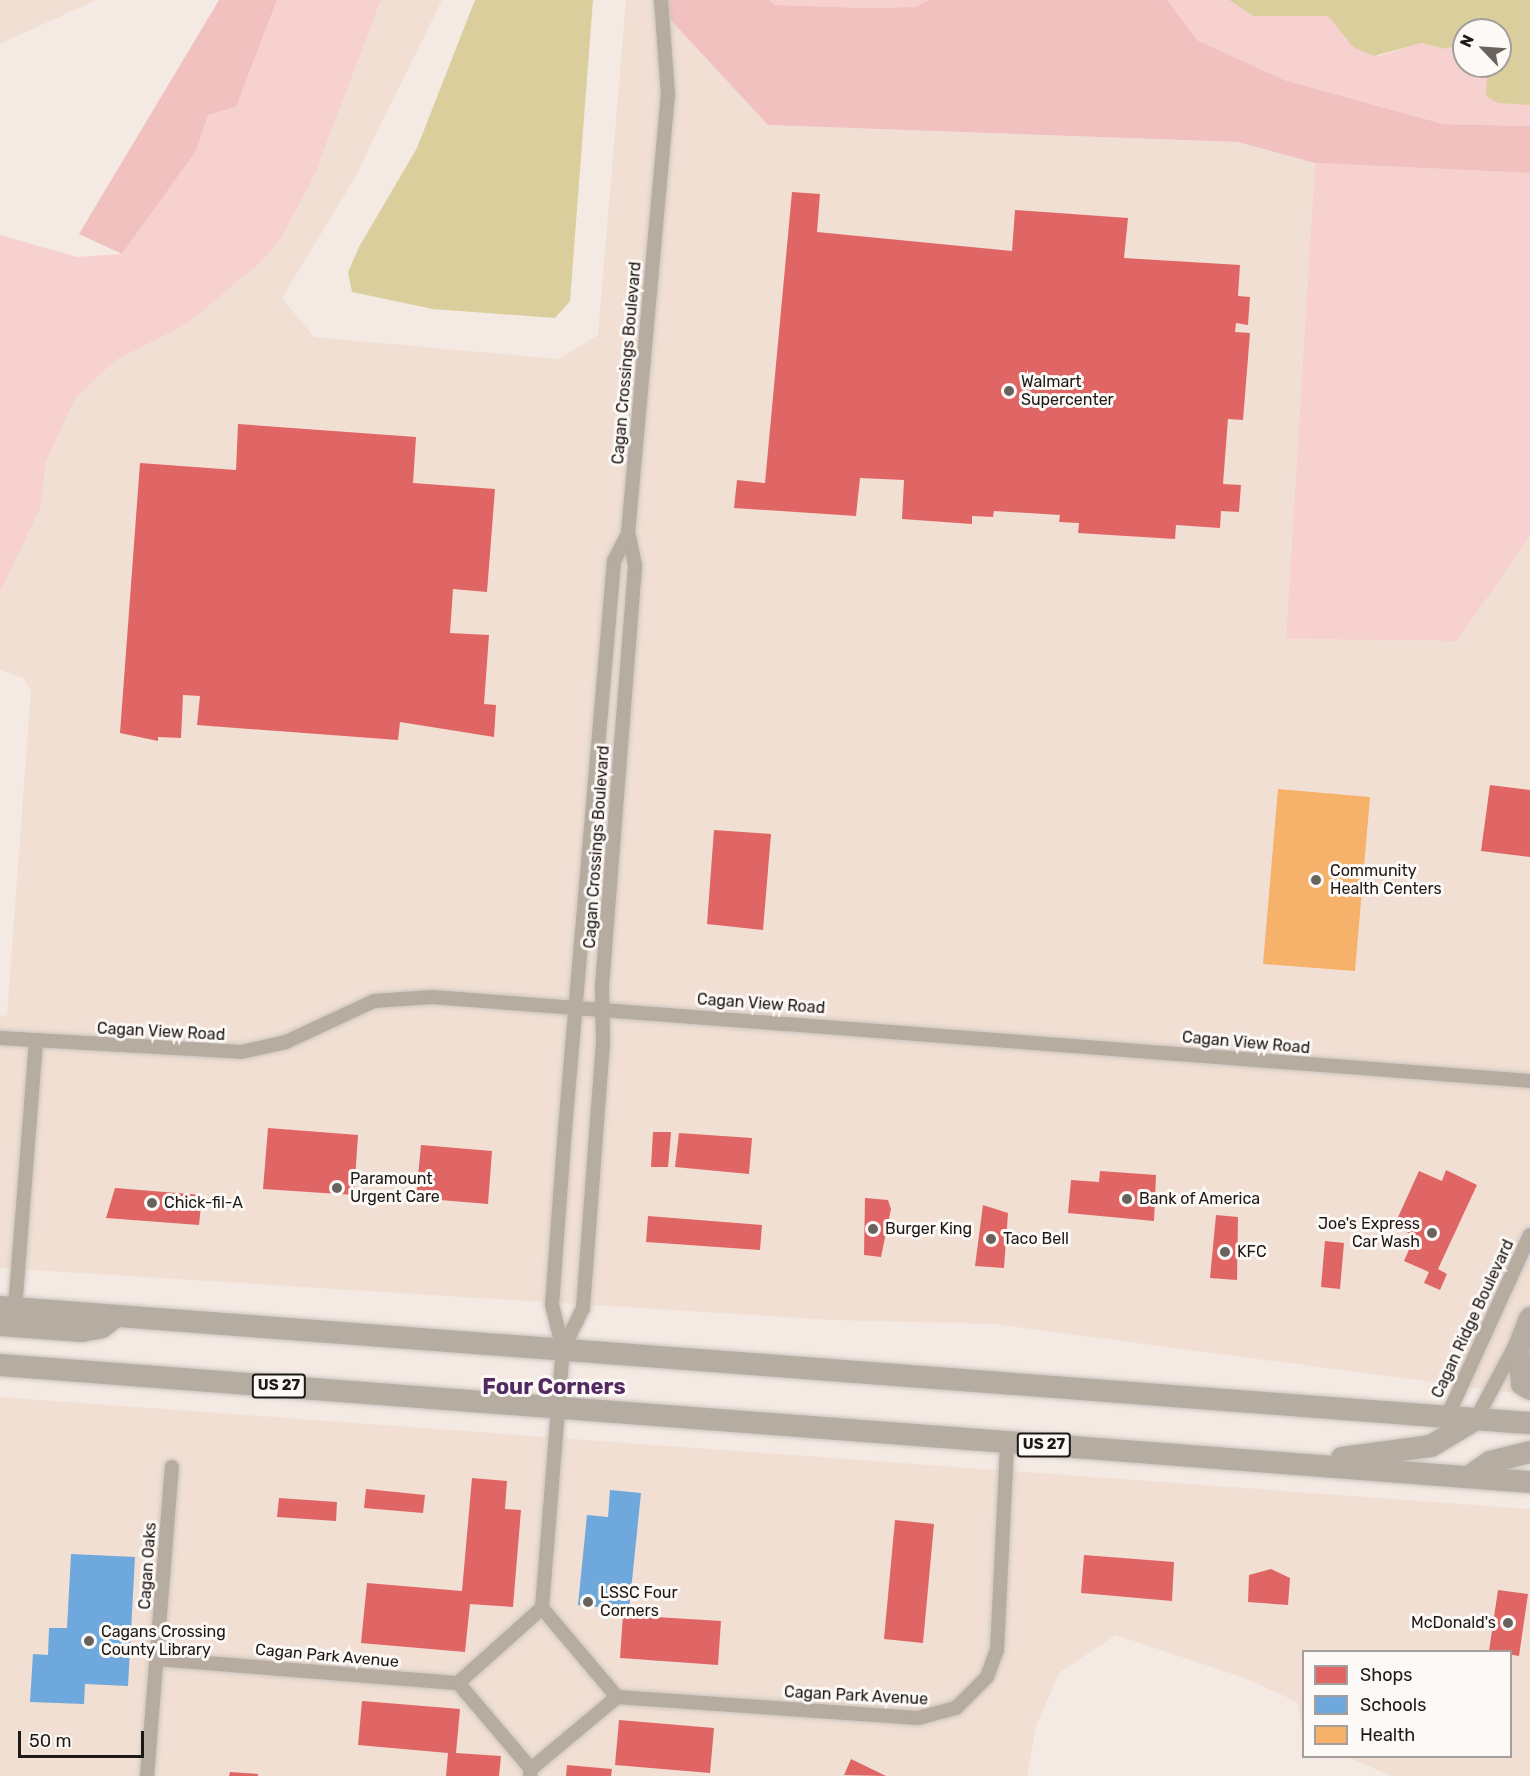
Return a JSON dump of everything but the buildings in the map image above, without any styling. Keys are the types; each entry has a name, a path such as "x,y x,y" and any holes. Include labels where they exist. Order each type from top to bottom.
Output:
{"highway":[{"path":"8,1307 1530,1423"},
{"path":"0,1325 82,1331 102,1326 116,1316"},
{"path":"1530,1316 1518,1349 1522,1384 1530,1389"},
{"name":"US 27","path":"0,1365 1530,1482"},
{"path":"1297,1464 1431,1446 1476,1419"},
{"path":"1468,1477 1490,1462 1530,1452"}],"street":[{"name":"Cagan Crossings Boulevard","path":"563,1349 583,1308 635,565 628,533 668,95 661,0"},
{"path":"542,1608 617,1696 531,1772 459,1683 542,1608 563,1349 552,1303 614,561 628,533"},
{"name":"Cagan View Road","path":"0,1038 233,1053 286,1042 344,1011 388,998 603,1009 1530,1081"},
{"path":"8,1307 36,1041"},
{"name":"Cagan Ridge Boulevard","path":"1447,1417 1530,1235"},
{"path":"1476,1419 1530,1316"},
{"name":"Cagan Park Avenue","path":"617,1696 918,1718 956,1708 987,1677 997,1650 1007,1442"},
{"name":"Cagan Oaks","path":"147,1776 172,1467"},
{"name":"Cagan Park Avenue","path":"157,1659 459,1683"}],"shaded area":[{"path":"0,0 96,0 0,44"},
{"path":"219,0 277,0 236,107 208,115 196,151 122,254 79,234"},
{"path":"277,0 381,0 315,174 280,240 257,265 188,323 116,360 76,397 46,461 40,509 0,592 0,235 77,257 122,254 196,151 208,115 236,107"},
{"path":"381,0 442,0 353,181 282,298 314,337 558,359 598,335 626,0 652,0 768,125 1238,142 1315,163 1286,639 1457,641 1530,536 1530,1395 993,1324 831,1320 0,1268 0,1016 7,1015 31,690 23,678 0,670 0,592 40,509 46,461 76,397 116,360 147,343 280,240 320,161"},
{"path":"475,0 593,0 570,301 555,318 433,309 352,292 348,272 359,247 417,148"},
{"path":"652,0 769,0 775,5 867,8 915,7 929,0 1167,0 1197,40 1284,80 1443,124 1530,126 1530,173 1315,163 1238,142 768,125"},
{"path":"769,0 929,0 915,7 867,8 775,5"},
{"path":"1167,0 1229,0 1253,16 1328,16 1353,47 1379,56 1422,43 1445,49 1452,47 1452,78 1489,78 1530,105 1530,126 1443,124 1284,80 1197,40"},
{"path":"1229,0 1530,0 1530,105 1498,103 1486,96 1487,78 1512,78 1512,18 1452,18 1452,47 1445,49 1422,43 1374,56 1353,47 1328,16 1253,16"},
{"path":"1315,163 1530,173 1530,536 1457,641 1286,639"},
{"path":"0,1397 1530,1509 1530,1776 1391,1776 1350,1758 1512,1758 1512,1650 1302,1650 1302,1729 1297,1702 1245,1678 1116,1635 1060,1672 1037,1723 1027,1776 0,1776"}],"place":[{"name":"Walmart Supercenter","path":"1009,391"},
{"name":"Community Health Centers","path":"1316,880"},
{"name":"Paramount Urgent Care","path":"337,1188"},
{"name":"Bank of America","path":"1127,1199"},
{"name":"Chick-fil-A","path":"152,1203"},
{"name":"Burger King","path":"873,1229"},
{"name":"Joe's Express Car Wash","path":"1432,1233"},
{"name":"Taco Bell","path":"991,1239"},
{"name":"KFC","path":"1225,1252"},
{"name":"LSSC Four Corners","path":"588,1602"},
{"name":"McDonald's","path":"1508,1623"},
{"name":"Cagans Crossing County Library","path":"89,1641"}],"district":[{"name":"Four Corners","path":"554,1387"}]}
